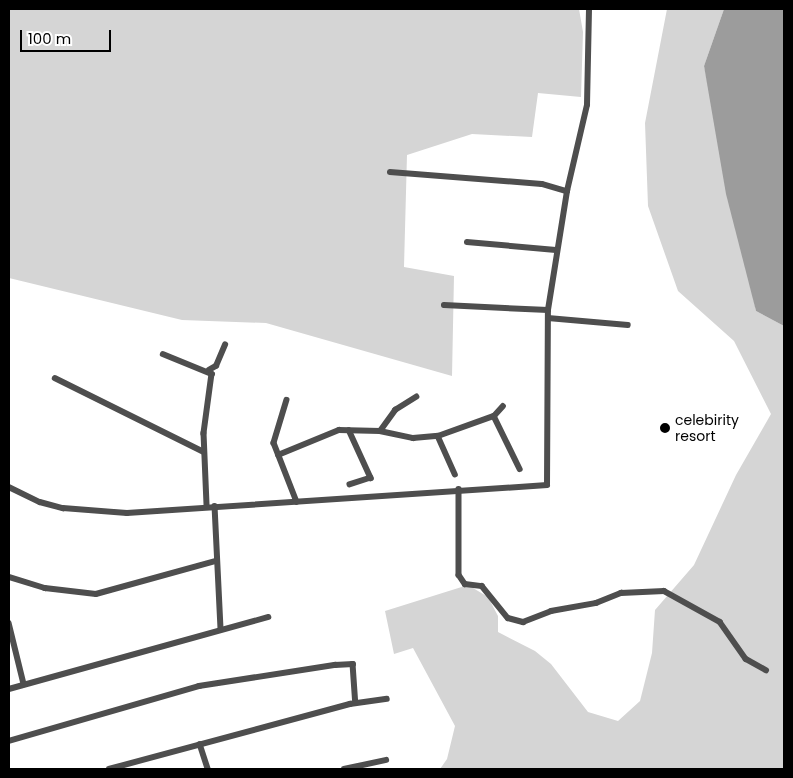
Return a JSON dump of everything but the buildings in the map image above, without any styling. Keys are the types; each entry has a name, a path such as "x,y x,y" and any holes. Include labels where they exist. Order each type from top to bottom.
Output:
{"street":[{"path":"9,487 40,502 90,511 127,512 297,502 459,489 547,485 548,310 556,250 586,105 589,9"},
{"path":"390,172 542,184 567,191"},
{"path":"467,242 556,250"},
{"path":"444,305 548,310"},
{"path":"548,318 628,325"},
{"path":"163,354 209,370 216,366 225,345"},
{"path":"207,506 204,452 212,378 209,370"},
{"path":"55,378 204,452"},
{"path":"380,431 395,410 416,397"},
{"path":"286,400 274,437 278,455 297,502"},
{"path":"278,455 330,433 349,430 380,431 413,438 438,436 494,416 503,406"},
{"path":"494,416 520,469"},
{"path":"349,430 371,478 350,485"},
{"path":"438,436 455,474"},
{"path":"459,489 459,575 465,584 482,586 508,618 523,622 552,611 596,604 621,593 664,591 720,622 746,659 766,670"},
{"path":"215,506 216,561 221,628"},
{"path":"9,577 45,588 96,594 216,561"},
{"path":"9,689 221,628 268,617"},
{"path":"9,623 24,684"},
{"path":"9,741 199,686 327,666 353,664 356,703"},
{"path":"108,769 356,703 388,699"},
{"path":"200,744 208,769"},
{"path":"344,769 386,760"}],"shaded area":[{"path":"9,9 579,9 583,32 581,97 538,93 532,137 472,134 407,155 404,267 454,276 452,376 266,323 182,320 9,278"},
{"path":"667,9 724,9 704,66 756,311 784,326 784,769 440,769 447,759 455,726 413,648 394,654 385,611 468,585 488,597 498,616 498,632 535,651 551,664 588,712 618,721 640,701 652,653 655,610 694,565 736,475 771,414 734,341 678,291 648,206 645,123"},
{"path":"724,9 784,9 784,326 756,311 726,194 704,66"}],"place":[{"name":"celebirity resort","path":"665,428"}]}
